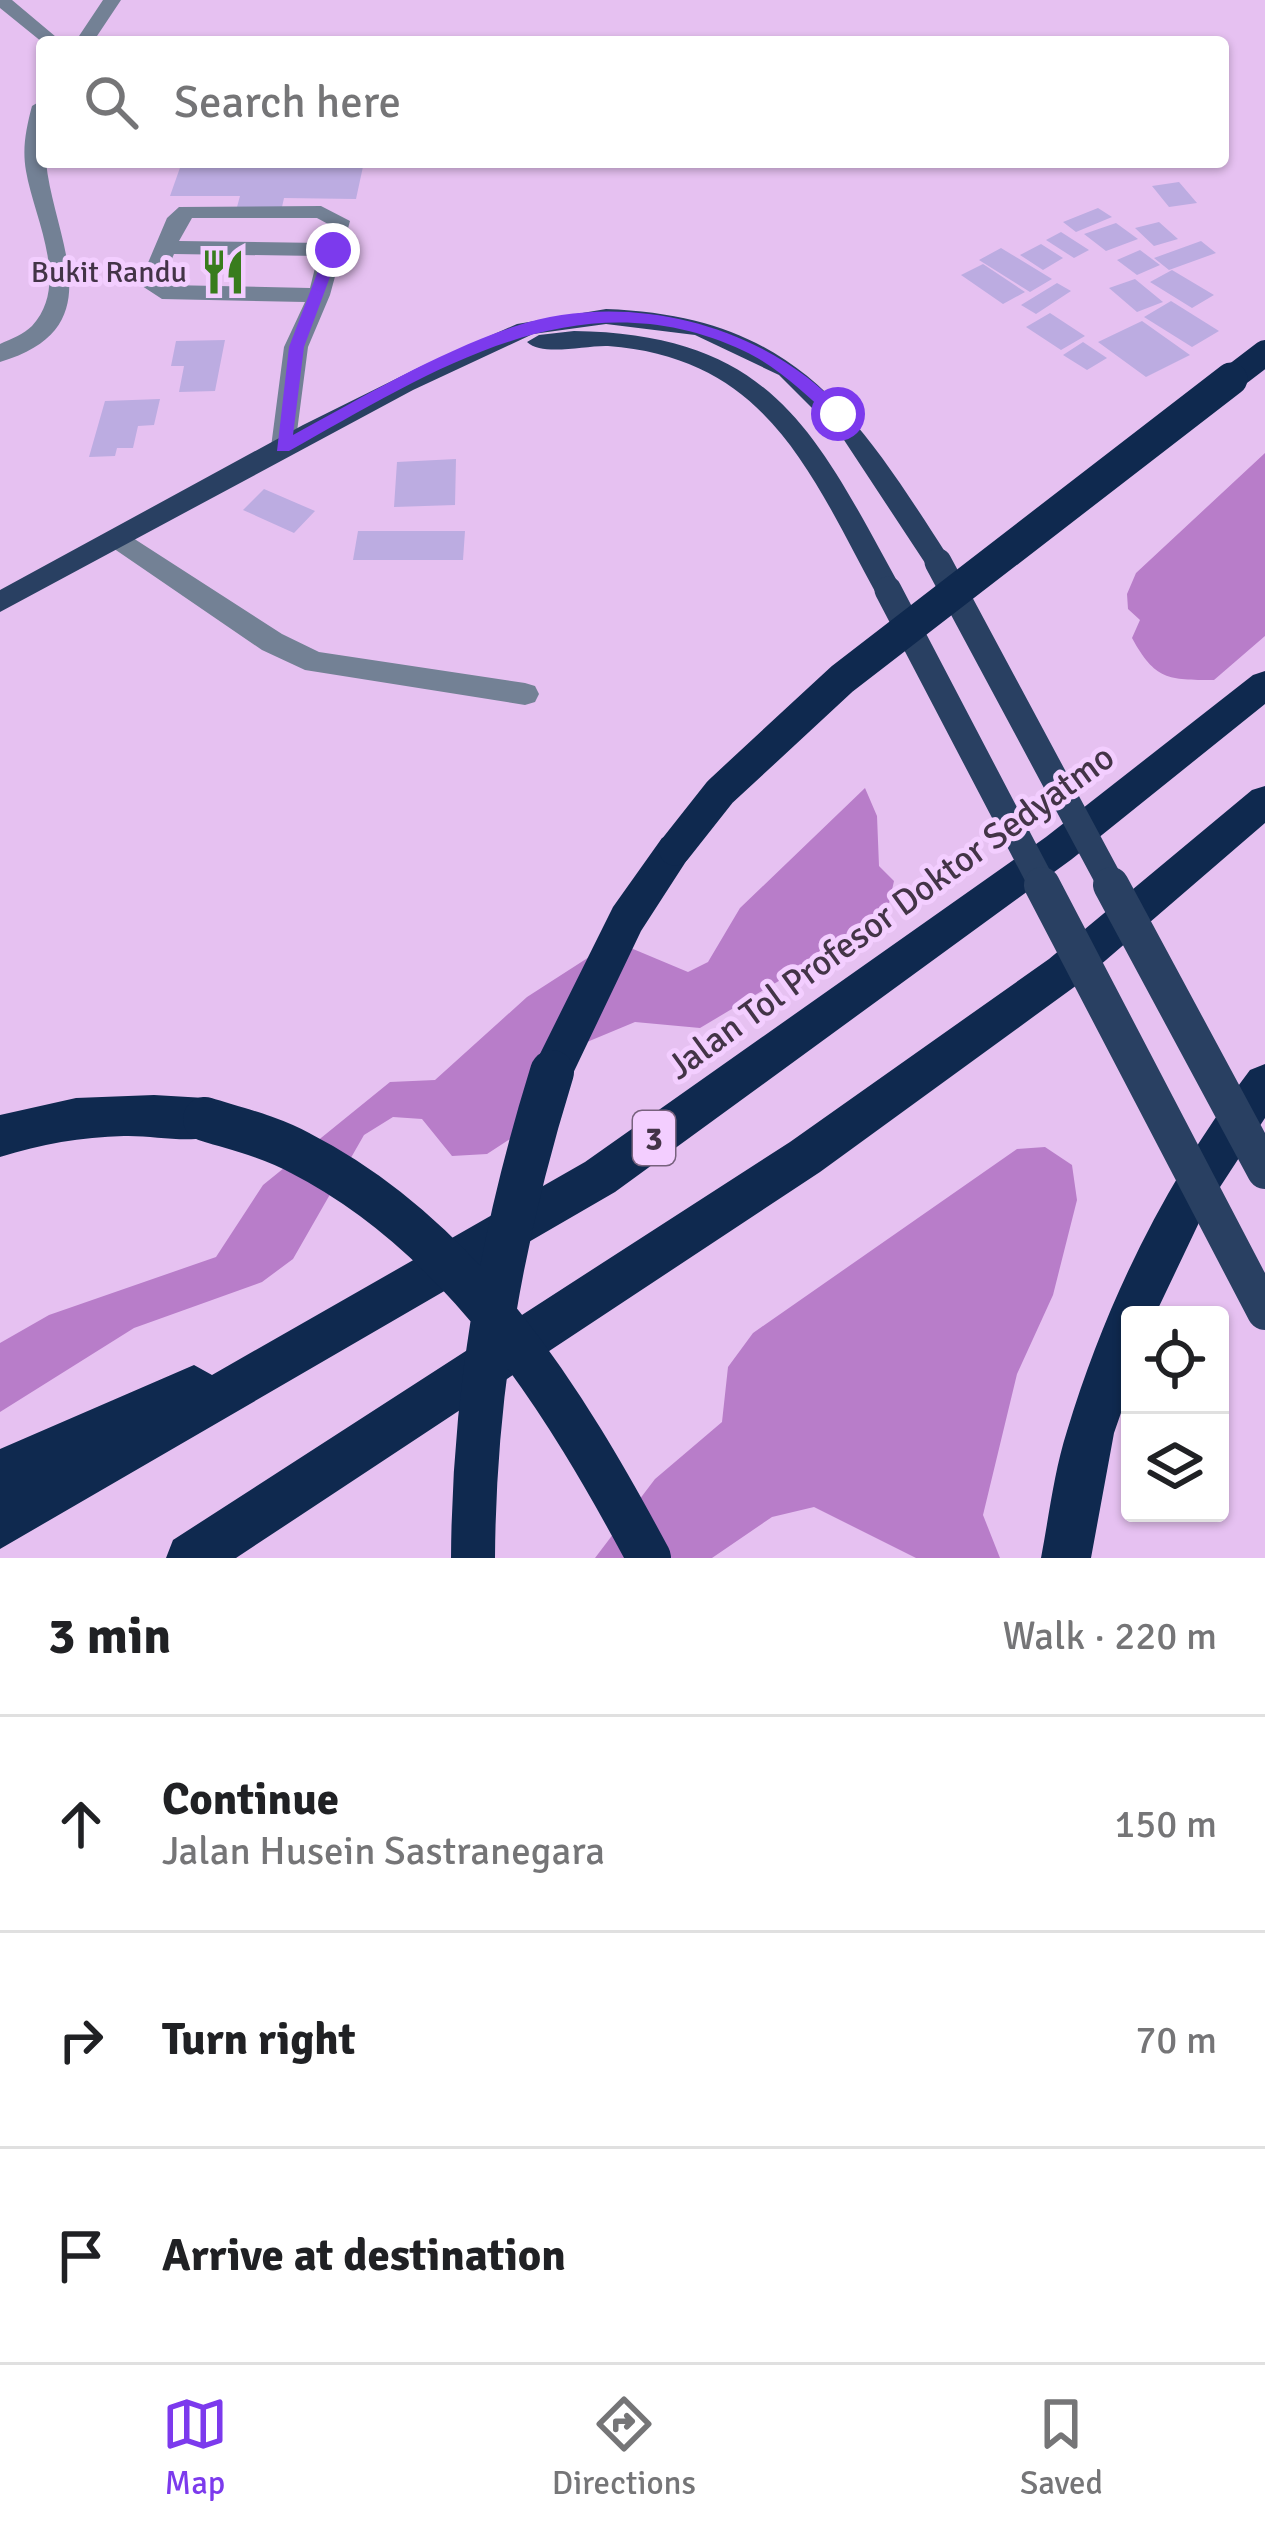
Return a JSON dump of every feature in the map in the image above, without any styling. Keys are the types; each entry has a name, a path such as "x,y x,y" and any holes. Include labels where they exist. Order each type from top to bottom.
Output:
{"highway":[{"path":"473,1558 473,1437 485,1328 503,1232 552,1072 627,919 720,792 790,724 1265,353"},
{"name":"Jalan Tol Profesor Doktor Sedyatmo","path":"0,1525 600,1177 1059,848 1265,685"},
{"path":"190,1558 805,1157 1064,972 1265,801"},
{"path":"1137,1306 1204,1164 1265,1084"},
{"path":"0,1136 93,1118 158,1114 205,1119 301,1153 340,1175 454,1267 572,1425 620,1500 649,1558"},
{"path":"0,1474 362,1315"},
{"path":"1066,1558 1090,1432 1121,1346"}],"main road":[{"path":"0,602 384,390 548,322 613,317 674,323 752,348 788,371 838,414 938,562 1265,1171"},
{"path":"474,352 556,339 625,342 671,351 740,381 798,433 887,590 1265,1312"}],"lane":[{"path":"1,0 46,36"},
{"path":"88,36 112,0"},
{"path":"0,354 26,344 48,325 59,291 32,154 36,115"},
{"path":"283,447 296,347 320,295 339,221 321,212 187,212 178,218 150,284 153,290 320,295"},
{"path":"165,247 333,250"},
{"path":"118,538 272,642 315,662 526,694"}],"shaded area":[{"path":"1265,453 1265,636 1214,680 1164,675 1132,638 1140,620 1128,609 1127,594 1136,573"},
{"path":"865,788 877,816 879,866 894,881 886,917 700,1028 635,1022 587,1042 521,1132 487,1154 452,1156 422,1119 393,1117 364,1135 293,1259 262,1282 134,1328 0,1412 0,1343 49,1315 216,1257 263,1185 390,1082 435,1080 527,997 614,941 688,972 708,962 740,908"},
{"path":"1045,1147 1072,1165 1077,1200 1053,1295 1017,1374 983,1515 1000,1558 916,1558 814,1507 772,1517 712,1558 595,1558 655,1479 722,1422 728,1367 753,1333 1017,1149"}],"building":[{"path":"180,168 363,168 356,199 284,198 282,207 237,207 240,196 170,196"},
{"path":"1179,182 1197,203 1169,207 1152,186"},
{"path":"1098,208 1112,217 1076,232 1063,222"},
{"path":"1159,222 1178,239 1154,246 1135,228"},
{"path":"1116,223 1138,239 1106,251 1084,234"},
{"path":"1061,232 1089,250 1074,258 1046,240"},
{"path":"1201,241 1216,253 1169,270 1154,258"},
{"path":"1041,244 1063,258 1043,270 1020,255"},
{"path":"1001,248 1052,279 1030,292 979,260"},
{"path":"1140,250 1160,265 1137,275 1117,260"},
{"path":"983,264 1025,292 1003,304 961,275"},
{"path":"1172,270 1214,295 1192,308 1150,282"},
{"path":"1135,279 1163,302 1137,312 1109,288"},
{"path":"1057,283 1071,291 1036,314 1021,305"},
{"path":"1171,301 1219,331 1192,347 1144,317"},
{"path":"1050,313 1085,336 1061,350 1026,327"},
{"path":"1142,321 1190,355 1146,377 1098,342"},
{"path":"225,340 215,391 179,392 184,366 171,366 176,341"},
{"path":"1083,342 1107,358 1087,370 1063,355"},
{"path":"160,399 154,425 138,426 133,448 117,448 115,456 89,457 105,401"},
{"path":"456,459 455,505 394,507 397,462"},
{"path":"264,489 315,511 294,533 243,510"},
{"path":"358,531 465,531 463,560 353,560"}],"place":[{"name":"Bukit Randu","path":"223,272"}],"route":[{"path":"333,250 320,295 296,347 283,447 384,390 521,329 613,317 674,323 752,348 788,371 838,414"}]}
